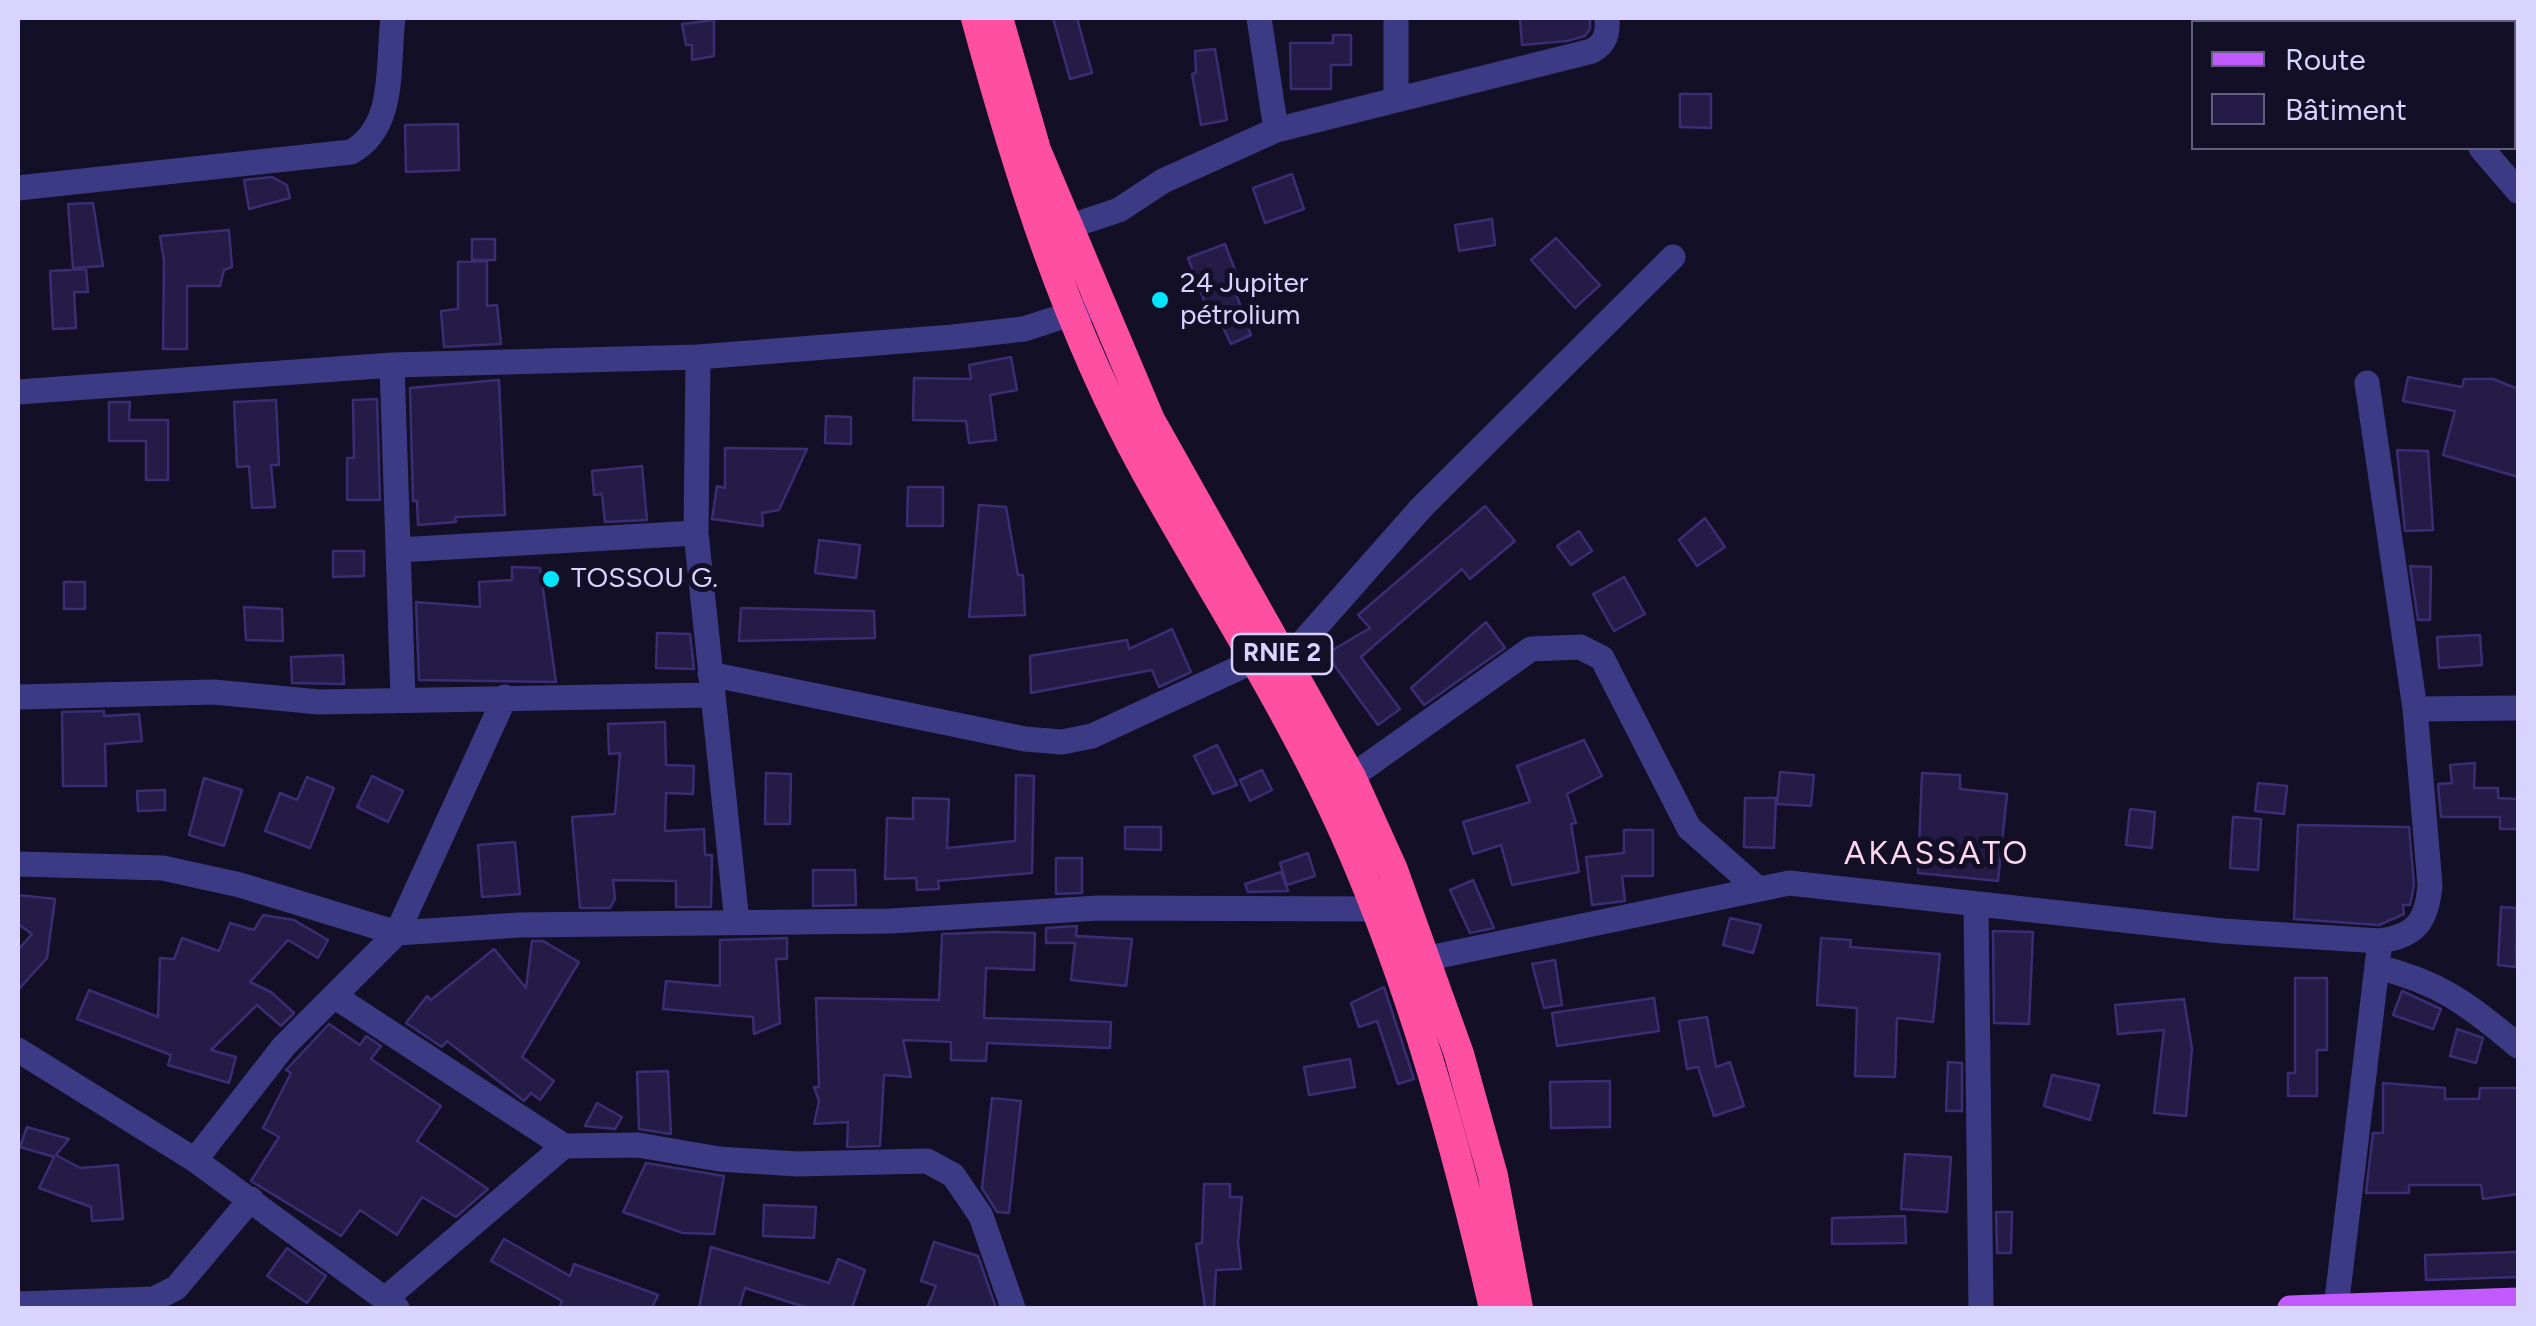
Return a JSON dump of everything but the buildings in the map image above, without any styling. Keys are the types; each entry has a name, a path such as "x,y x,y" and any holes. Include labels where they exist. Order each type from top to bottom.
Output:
{"highway":[{"name":"RNIE 2","path":"976,18 1038,224 1084,309 1144,468 1351,777 1393,870 1459,1054 1493,1176 1518,1308"},
{"name":"RNIE 2","path":"998,18 1036,150 1068,228 1084,309"},
{"name":"RNIE 2","path":"1271,661 1376,910 1432,1064 1494,1308"}],"main road":[{"path":"2290,1308 2518,1300"}],"street":[{"path":"18,188 351,152 377,130 384,110 393,18"},
{"path":"1260,18 1276,130"},
{"path":"1396,18 1396,100"},
{"path":"1068,228 1119,210 1162,181 1276,130 1592,51 1602,46 1606,18"},
{"path":"2483,150 2518,191"},
{"path":"18,697 214,692 285,702 505,697 711,684 1025,739 1062,742 1092,736 1271,661 1673,257"},
{"path":"18,392 392,365 698,357 991,334 1084,309"},
{"path":"698,357 696,533 736,922"},
{"path":"392,365 403,698"},
{"path":"1424,959 1756,887 1819,885 2222,931 2380,941 2405,938 2419,927 2428,908 2415,708 2367,383"},
{"path":"398,550 696,533"},
{"path":"1351,777 1531,649 1580,647 1602,658 1689,828 1756,887"},
{"path":"195,1160 284,1046 397,933 505,697"},
{"path":"2415,708 2518,708"},
{"path":"18,864 163,868 256,889 397,933 519,925 891,920 1098,908 1376,910"},
{"path":"1976,905 1981,1308"},
{"path":"2336,1308 2380,941"},
{"path":"2377,967 2422,978 2455,995 2518,1046"},
{"path":"334,996 564,1146 638,1145 718,1158 797,1164 927,1161 953,1176 981,1216 1013,1308"},
{"path":"18,1050 195,1160 390,1304 564,1146"},
{"path":"18,1304 154,1299 176,1288 251,1199"}],"place":[{"name":"24 Jupiter pétrolium","path":"1160,300"},
{"name":"TOSSOU G.","path":"551,579"}],"district":[{"name":"AKASSATO","path":"1937,855"}]}
